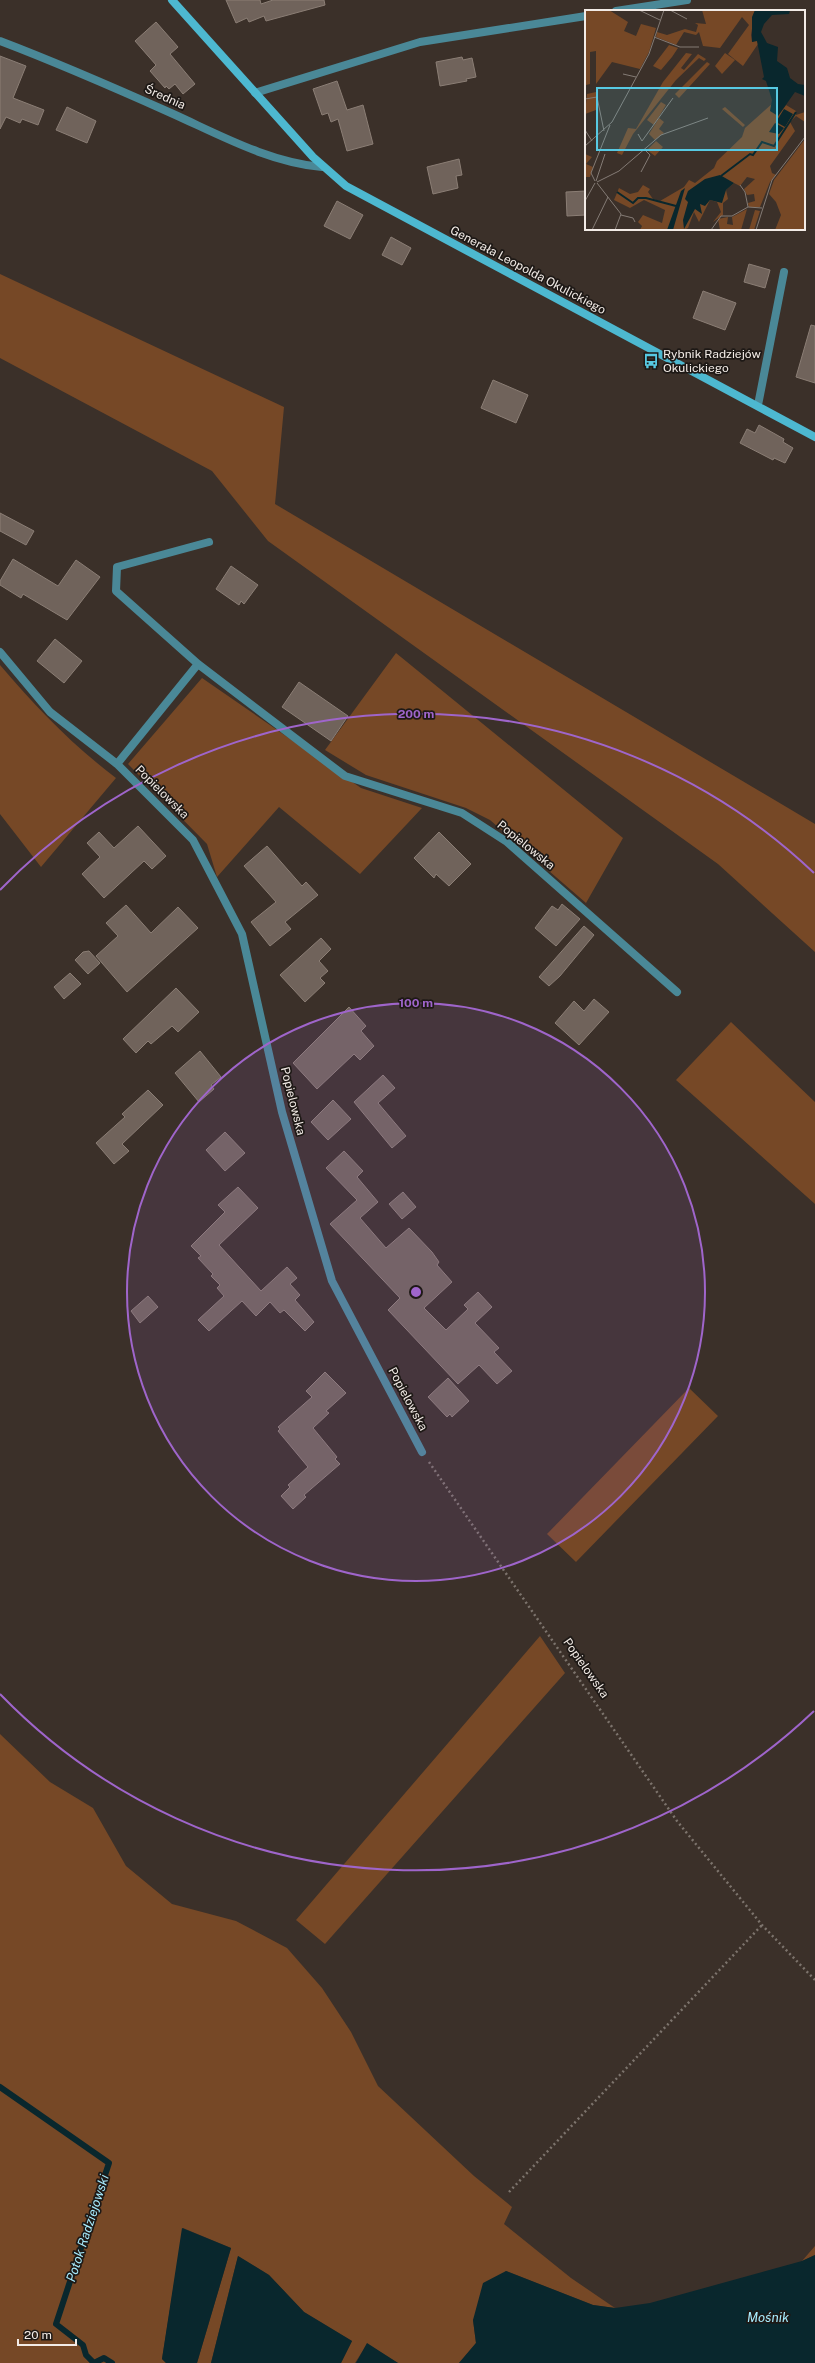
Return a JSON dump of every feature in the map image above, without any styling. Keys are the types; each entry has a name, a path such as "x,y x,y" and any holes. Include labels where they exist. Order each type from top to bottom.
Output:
{"street":[{"name":"Generała Leopolda Okulickiego","path":"172,0 322,167 353,190 758,405 815,437"},
{"path":"622,10 687,0"},
{"path":"255,93 420,42 585,16"},
{"name":"Średnia","path":"0,41 72,68 266,155 305,166 322,167"},
{"path":"758,405 784,272"},
{"name":"Popielowska","path":"209,542 117,566 116,591 198,664 345,776 462,813 507,842 677,992"},
{"name":"Popielowska","path":"0,652 50,712 117,764 193,840 242,934 282,1112 332,1281 422,1452"},
{"name":"Popielowska","path":"117,764 198,664"}],"path":[{"name":"Popielowska","path":"422,1452 678,1821 762,1925 815,1980"},
{"path":"510,2192 762,1925"}],"shaded area":[{"path":"0,274 284,407 275,504 815,824 815,952 718,864 268,541 212,471 0,358"},
{"path":"396,653 623,838 586,903 490,820 466,808 366,775 325,750"},
{"path":"0,665 27,696 69,738 116,778 41,867 0,814"},
{"path":"202,678 361,788 422,808 360,874 279,807 217,877 207,844 128,764"},
{"path":"731,1022 815,1102 815,1204 676,1080"},
{"path":"689,1388 718,1416 576,1562 547,1534"},
{"path":"540,1636 565,1673 325,1944 296,1920"},
{"path":"0,1734 50,1782 93,1808 126,1866 172,1904 236,1921 287,1948 322,1988 351,2032 378,2086 474,2176 512,2207 504,2224 571,2278 615,2308 593,2305 506,2271 473,2320 476,2343 459,2363 398,2363 367,2344 355,2363 341,2363 352,2341 304,2312 269,2275 238,2256 211,2363 197,2363 231,2248 183,2228 162,2359 166,2363 0,2363"},
{"path":"815,2246 815,2255 802,2261"}],"water":[{"path":"182,2228 231,2248 197,2363 166,2363 162,2359"},
{"name":"Mośnik","path":"815,2255 815,2363 459,2363 476,2343 473,2320 483,2283 506,2271 593,2305 615,2308 650,2303 802,2261"},
{"path":"238,2256 269,2275 304,2312 352,2341 341,2363 211,2363"},
{"path":"367,2343 398,2363 356,2363"}],"building":[{"path":"226,0 260,0 261,4 273,0 324,0 325,5 266,21 264,16 249,22 247,18 236,23"},
{"path":"156,22 178,47 170,54 195,84 183,94 175,84 169,89 166,86 165,88 150,71 156,65 135,41"},
{"path":"0,56 26,66 13,98 44,110 38,125 22,119 20,123 6,117 0,129"},
{"path":"462,57 463,60 472,58 476,77 466,79 467,81 440,86 436,62"},
{"path":"337,81 347,110 363,105 373,144 347,151 338,119 331,122 328,113 322,115 313,89"},
{"path":"67,107 96,121 87,143 56,130"},
{"path":"459,159 462,175 456,176 458,188 433,194 427,167"},
{"path":"585,191 585,215 567,216 566,192"},
{"path":"337,201 363,215 350,239 324,226"},
{"path":"391,237 411,248 402,265 382,255"},
{"path":"749,264 770,270 765,288 744,282"},
{"path":"703,291 736,303 725,330 693,318"},
{"path":"811,325 815,326 815,383 796,377"},
{"path":"493,380 528,395 516,423 481,408"},
{"path":"759,425 784,439 783,442 793,448 785,463 774,458 773,460 740,443 747,429 755,433"},
{"path":"0,513 34,531 26,545 0,531"},
{"path":"13,559 58,586 76,560 100,577 67,620 23,594 21,598 0,585 0,581"},
{"path":"231,566 258,585 244,604 241,601 239,605 216,589"},
{"path":"55,639 82,661 64,683 37,661"},
{"path":"299,682 348,716 331,741 282,707"},
{"path":"138,826 166,856 152,869 144,861 104,898 82,874 100,857 87,843 99,832 114,848"},
{"path":"439,832 471,864 449,886 436,874 434,878 414,858"},
{"path":"267,846 302,886 306,882 318,895 285,922 291,929 270,946 251,922 276,902 244,866"},
{"path":"562,904 580,919 556,946 535,928 552,906 558,910"},
{"path":"126,905 151,933 178,907 198,928 127,992 96,956 118,936 106,923"},
{"path":"584,926 594,935 560,976 549,986 539,977"},
{"path":"321,938 331,949 319,961 328,971 320,978 325,983 305,1002 280,975"},
{"path":"89,951 100,963 88,974 75,960 83,952"},
{"path":"70,973 81,984 64,999 54,987"},
{"path":"176,988 199,1012 178,1032 172,1026 151,1044 148,1041 136,1053 123,1039"},
{"path":"594,999 609,1012 579,1045 555,1023 574,1001 584,1011"},
{"path":"349,1007 366,1026 361,1031 374,1046 360,1060 354,1054 317,1089 293,1063"},
{"path":"200,1051 221,1077 211,1085 214,1089 199,1102 175,1073"},
{"path":"383,1075 395,1088 378,1103 406,1136 392,1148 354,1102"},
{"path":"148,1090 163,1105 122,1144 129,1151 114,1164 96,1143 125,1117 122,1114"},
{"path":"333,1100 351,1119 328,1140 311,1122"},
{"path":"225,1132 245,1153 225,1171 206,1150"},
{"path":"344,1151 363,1171 357,1177 378,1202 360,1218 386,1248 409,1228 432,1252 439,1262 437,1265 452,1282 424,1308 446,1330 468,1309 464,1305 478,1292 492,1307 475,1323 499,1348 494,1352 512,1371 497,1384 479,1365 458,1384 388,1310 400,1298 330,1224 357,1200 326,1168"},
{"path":"238,1187 258,1208 219,1245 261,1291 287,1267 297,1278 290,1284 300,1295 295,1300 314,1322 305,1331 284,1310 280,1313 270,1302 256,1316 242,1301 209,1331 198,1320 224,1296 217,1288 220,1285 211,1276 213,1274 198,1258 201,1256 191,1246 225,1212 218,1205"},
{"path":"403,1192 416,1207 402,1219 389,1204"},
{"path":"148,1296 158,1307 140,1323 131,1311"},
{"path":"325,1372 346,1393 326,1411 329,1413 313,1428 337,1457 335,1459 340,1464 304,1495 306,1497 293,1509 281,1496 290,1487 288,1485 308,1467 278,1431 280,1429 278,1427 312,1397 306,1391"},
{"path":"448,1378 469,1401 452,1417 450,1414 447,1417 428,1397"}],"waterway":[{"name":"Potok Radziejowski","path":"0,2087 109,2163 56,2324 83,2345 86,2355 94,2363 104,2358 112,2363"}],"place":[{"name":"Rybnik Radziejów Okulickiego","path":"651,361"}]}
